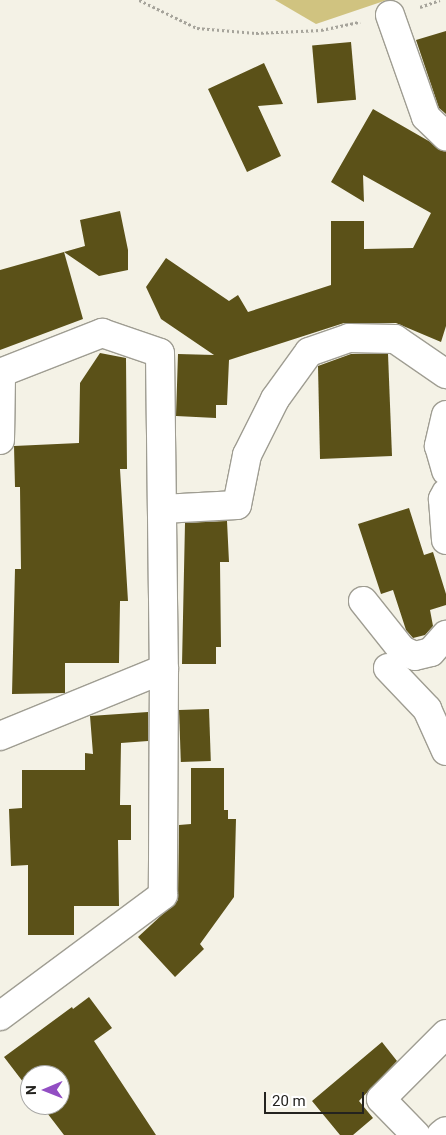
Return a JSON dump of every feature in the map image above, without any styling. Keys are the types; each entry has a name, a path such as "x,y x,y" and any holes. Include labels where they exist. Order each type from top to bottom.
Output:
{"main road":[{"path":"390,15 426,117 446,136"},
{"path":"0,440 1,373 102,332 160,353 164,669 163,895 0,1016"},
{"path":"162,509 237,505 247,455 275,398 309,352 349,338 395,339 446,374"},
{"path":"446,415 439,446 446,471"},
{"path":"446,493 443,499 446,540"},
{"path":"363,601 402,650 415,656 430,652 446,635"},
{"path":"388,668 426,709 446,751"},
{"path":"0,736 164,669"},
{"path":"416,1135 381,1099 446,1034"},
{"path":"442,1135 446,1131"}],"path":[{"path":"139,0 197,28 256,33 321,30 390,15"}],"shaded area":[{"path":"275,0 387,0 316,24"}],"building":[{"path":"446,31 446,114 439,108 416,40"},
{"path":"351,42 356,100 317,103 312,45"},
{"path":"264,63 283,104 258,106 281,156 247,172 208,89"},
{"path":"373,109 446,151 446,326 441,342 396,323 344,323 229,360 227,405 216,405 216,418 176,416 178,354 214,355 161,319 146,287 166,258 229,301 238,295 248,312 331,285 331,221 364,221 364,249 413,248 431,213 363,175 364,202 331,182"},
{"path":"120,211 128,250 128,270 99,276 64,252 85,246 80,220"},
{"path":"64,252 83,319 0,350 0,270"},
{"path":"100,353 126,358 127,469 120,469 128,601 120,601 119,663 65,663 65,693 12,694 15,569 21,569 20,487 15,487 14,446 79,443 80,383"},
{"path":"351,354 388,354 392,456 320,459 318,366"},
{"path":"409,508 424,555 433,552 446,594 446,605 430,610 433,626 425,635 413,638 406,630 393,590 381,594 358,524"},
{"path":"227,521 229,562 220,562 221,647 216,647 216,664 182,664 185,523"},
{"path":"209,709 211,761 181,762 179,710"},
{"path":"148,712 148,741 121,743 120,805 131,805 131,840 118,840 119,906 74,906 74,935 28,935 28,865 11,866 9,809 22,808 22,770 85,770 85,753 93,754 90,716"},
{"path":"191,768 224,768 224,810 228,810 228,819 236,819 234,897 200,944 204,949 175,977 138,937 178,900 179,825 191,824"},
{"path":"89,997 112,1028 94,1041 156,1135 64,1135 49,1115 70,1115 70,1065 20,1065 20,1078 4,1057 72,1007 73,1009"},
{"path":"382,1042 397,1061 359,1101 373,1118 353,1135 340,1135 312,1101"}]}
